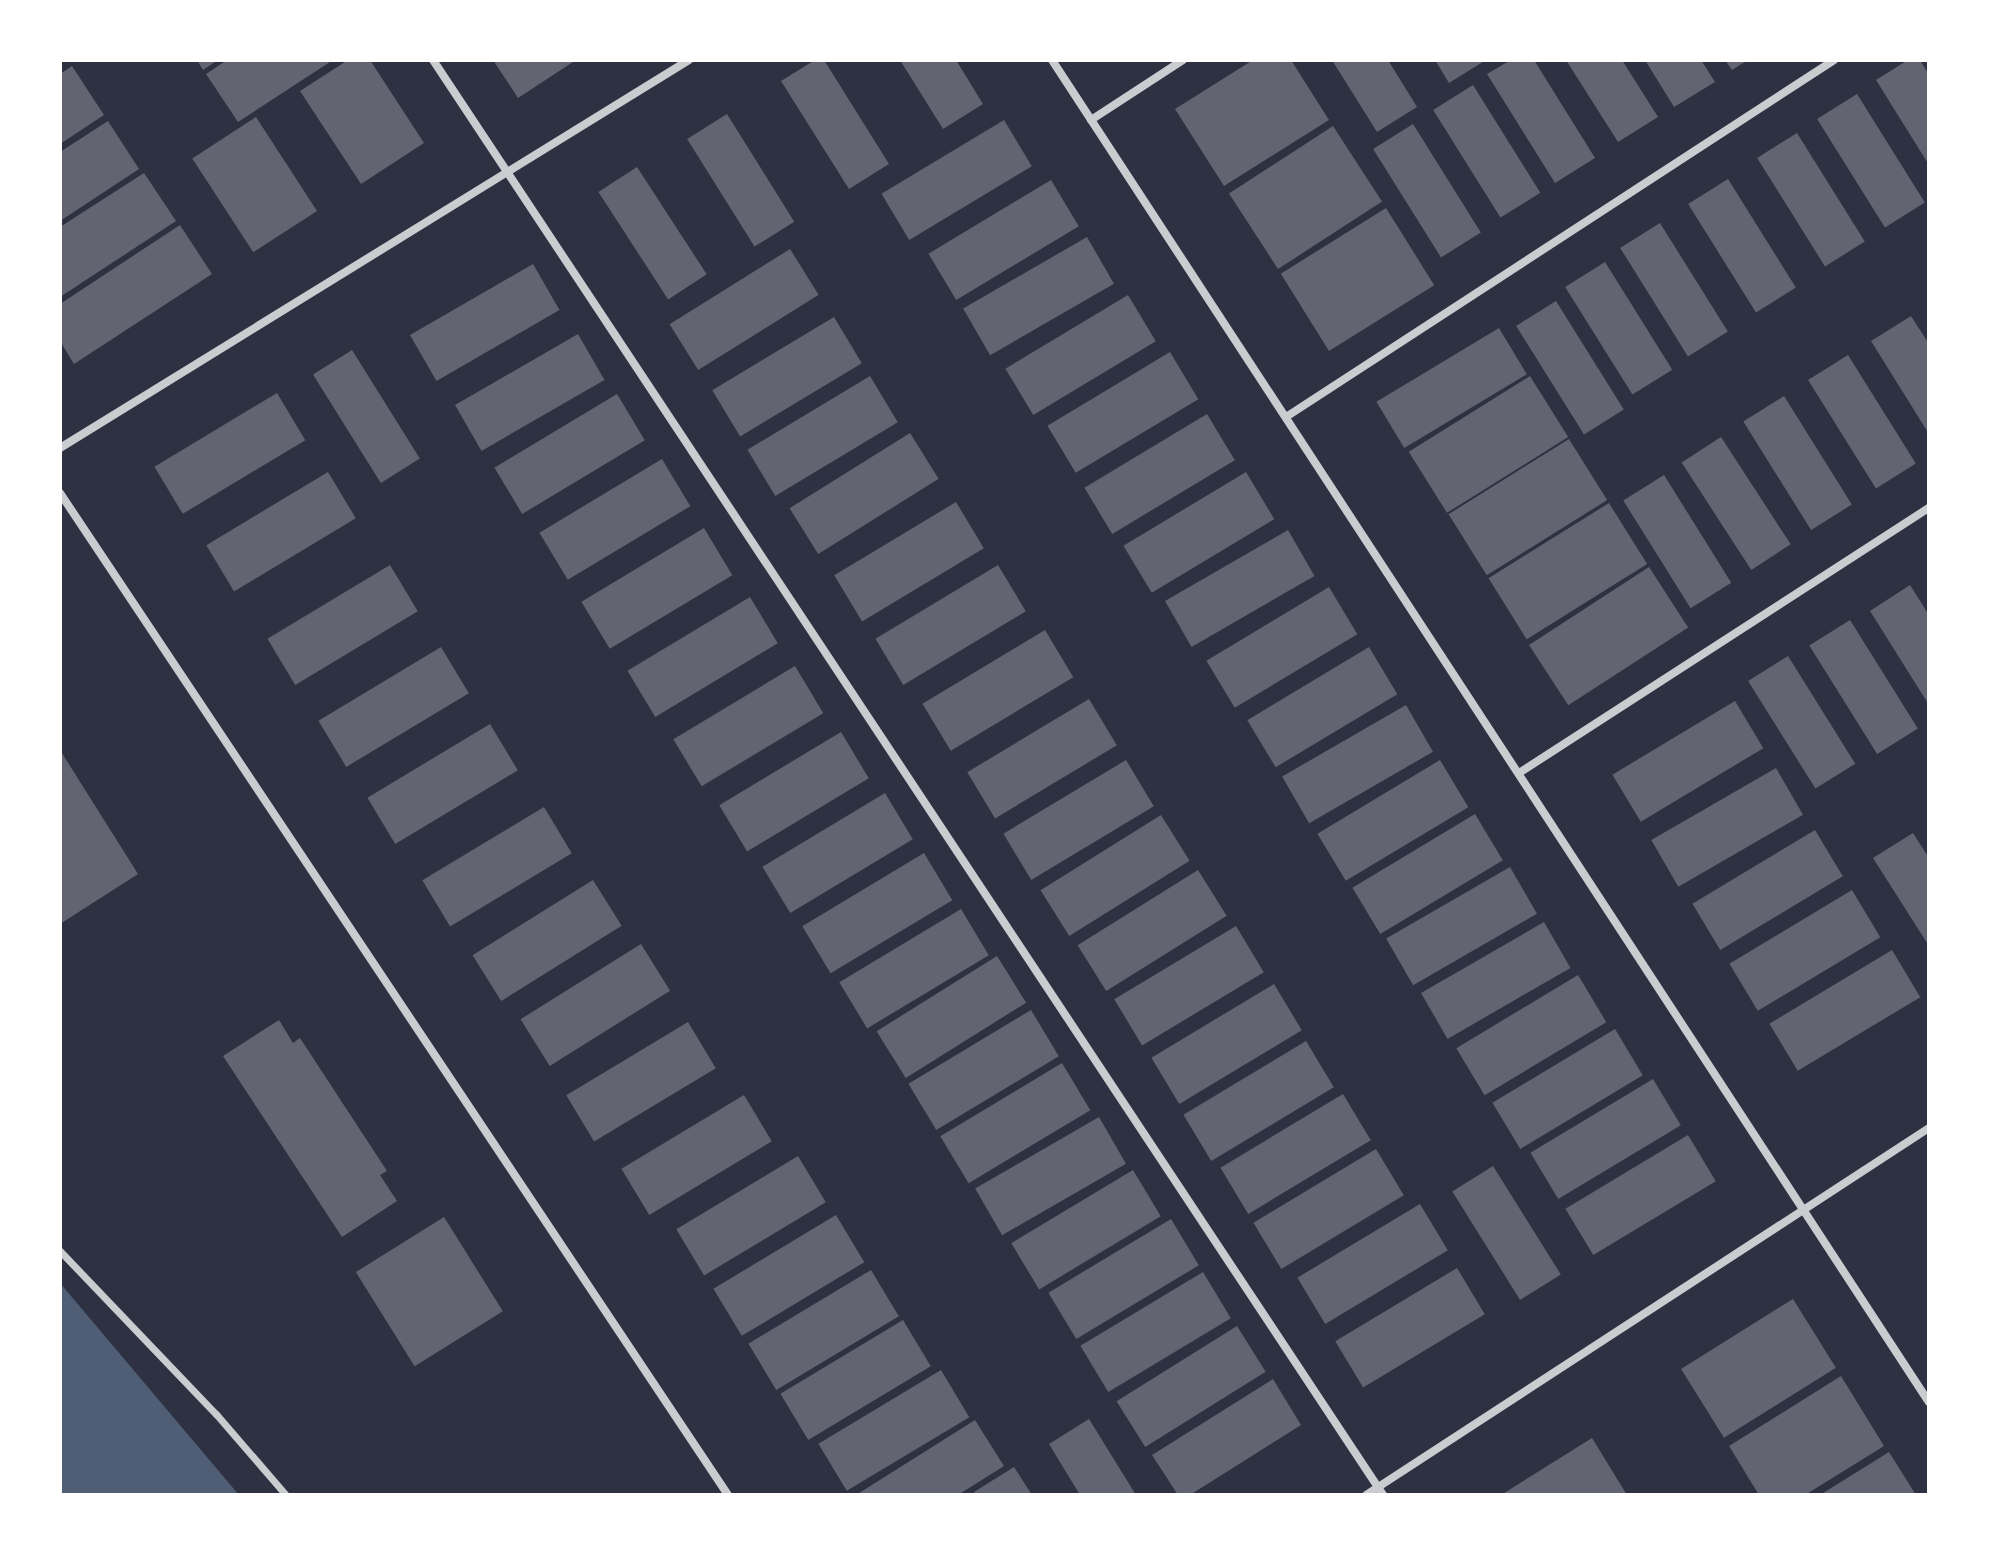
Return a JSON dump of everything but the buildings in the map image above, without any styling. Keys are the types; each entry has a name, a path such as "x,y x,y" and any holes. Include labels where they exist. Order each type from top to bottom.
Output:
{"street":[{"path":"433,60 1380,1492"},
{"path":"60,448 510,174 689,60"},
{"path":"1052,60 1929,1402"},
{"path":"1091,120 1183,60"},
{"path":"1286,417 1834,60"},
{"path":"60,493 728,1495"},
{"path":"1519,773 1929,508"},
{"path":"1366,1495 1380,1492 1929,1128"},
{"path":"60,1251 216,1414 286,1495"}],"water":[{"path":"60,1283 239,1495 60,1495"}]}
